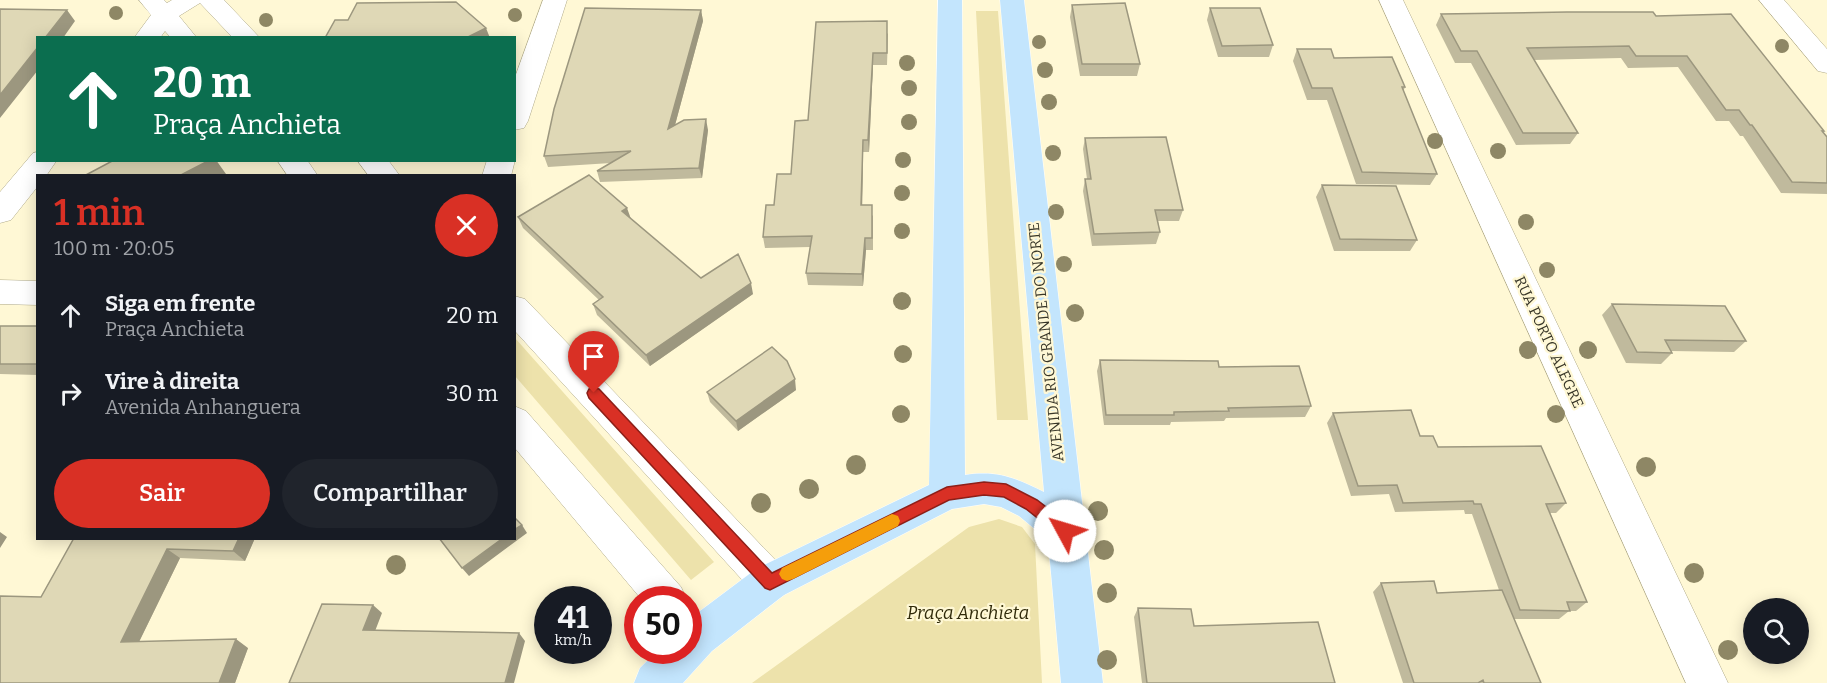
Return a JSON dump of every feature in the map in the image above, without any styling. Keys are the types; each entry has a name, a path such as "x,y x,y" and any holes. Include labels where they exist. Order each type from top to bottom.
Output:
{"main road":[{"path":"947,494 950,0"},
{"name":"AVENIDA RIO GRANDE DO NORTE","path":"1012,0 1082,683"},
{"path":"702,631 770,582 947,494 984,488 1006,491 1032,504 1065,531"},
{"path":"655,683 670,664"}],"street":[{"path":"158,7 190,0"},
{"path":"210,0 246,36"},
{"path":"516,115 555,0"},
{"name":"RUA PORTO ALEGRE","path":"1391,0 1707,683"},
{"path":"1771,0 1827,65"},
{"path":"147,36 158,7"},
{"path":"158,7 183,36"},
{"path":"0,212 41,162"},
{"path":"293,162 302,174"},
{"path":"373,162 384,174"},
{"path":"0,292 36,293"},
{"path":"516,310 770,582"},
{"path":"516,423 655,586"}],"green space":[{"path":"976,11 998,11 1028,420 997,420"},
{"path":"516,339 714,562 691,580 516,377"},
{"name":"Praça Anchieta","path":"999,519 1022,527 1035,544 1042,683 752,683 969,527"}],"building":[{"path":"456,2 486,28 470,36 326,36 335,20 348,20 357,3"},
{"path":"1125,3 1140,64 1082,64 1072,5"},
{"path":"585,8 701,10 668,129 684,120 706,119 699,168 597,171 631,151 544,156 554,109"},
{"path":"1210,8 1260,8 1273,45 1222,46"},
{"path":"0,9 67,10 47,36 36,36 36,50 0,95"},
{"path":"1653,12 1656,16 1731,14 1824,131 1822,131 1827,137 1827,183 1792,182 1752,125 1739,110 1726,110 1687,56 1636,56 1629,46 1527,48 1578,133 1523,133 1477,51 1461,51 1441,14"},
{"path":"887,21 887,53 873,53 868,140 863,140 861,205 872,205 872,238 865,238 862,274 806,273 812,236 763,237 766,205 774,205 777,174 791,174 795,121 808,120 816,22"},
{"path":"1297,49 1331,49 1334,58 1392,57 1437,174 1362,172 1332,88 1312,88"},
{"path":"1166,137 1183,210 1155,210 1160,232 1094,234 1085,179 1091,179 1085,138"},
{"path":"110,162 206,162 183,174 88,174"},
{"path":"589,175 627,208 622,211 701,278 738,254 751,283 646,355 593,304 603,297 518,217"},
{"path":"1322,185 1396,186 1417,240 1340,239"},
{"path":"1612,304 1725,306 1746,341 1665,340 1672,353 1637,352"},
{"path":"0,326 36,326 36,364 0,364"},
{"path":"772,347 787,361 795,379 736,421 707,392"},
{"path":"1100,360 1218,361 1219,367 1299,366 1311,406 1228,408 1229,411 1174,412 1174,415 1106,415"},
{"path":"1411,410 1420,436 1433,436 1438,447 1541,446 1566,503 1546,504 1587,602 1567,602 1570,611 1520,610 1481,504 1474,504 1473,501 1403,503 1397,485 1358,486 1333,413"},
{"path":"516,519 522,525 516,529"},
{"path":"73,540 238,540 233,551 167,549 121,642 236,639 219,683 0,683 0,596 41,597"},
{"path":"441,540 500,540 462,568"},
{"path":"1434,581 1437,593 1502,590 1541,683 1484,683 1483,680 1478,683 1414,683 1381,583"},
{"path":"322,604 373,605 363,630 519,633 505,683 289,683"},
{"path":"1138,608 1191,609 1194,626 1318,622 1335,683 1147,683"}],"slow traffic":[{"path":"787,574 892,521"}],"route":[{"path":"594,393 770,582 947,494 984,488 1006,491 1032,504 1065,531"}]}
